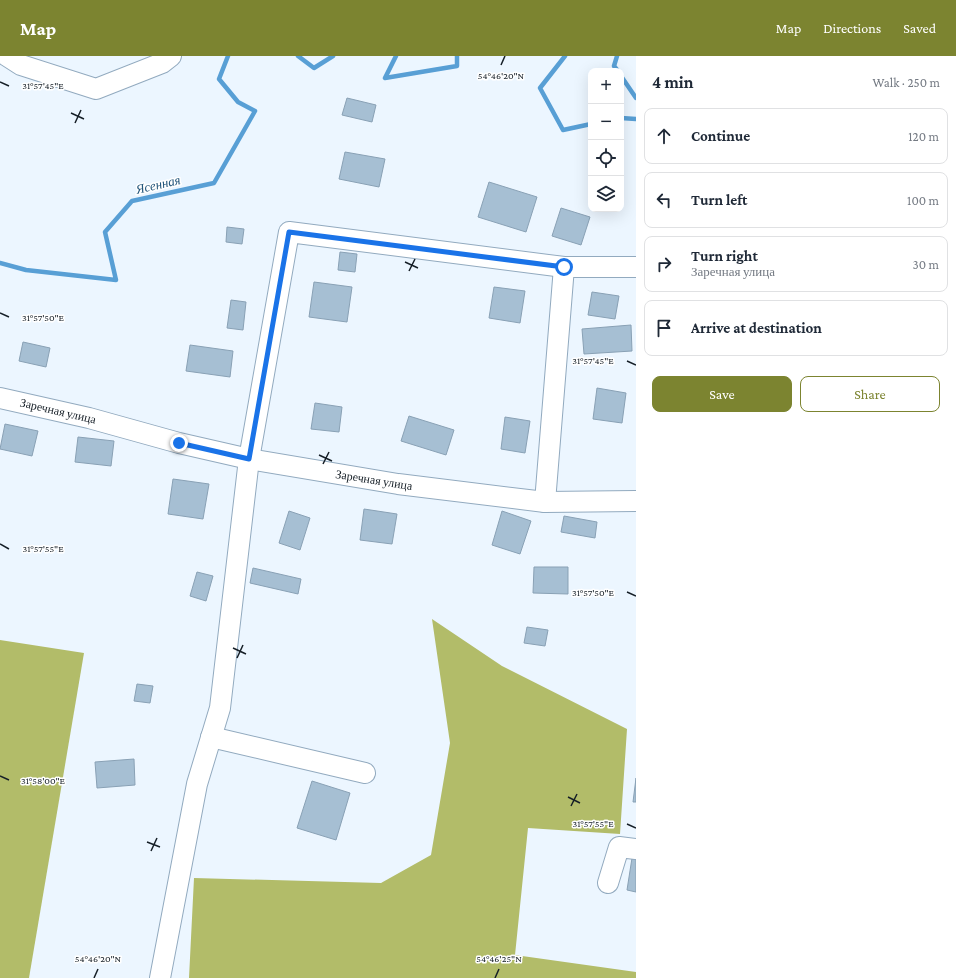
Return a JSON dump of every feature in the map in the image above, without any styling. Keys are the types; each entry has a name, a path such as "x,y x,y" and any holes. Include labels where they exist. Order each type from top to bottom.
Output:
{"street":[{"path":"7,56 21,65 96,89 162,63 171,56"},
{"path":"160,978 198,784 220,708 249,459 289,232 564,267 636,268"},
{"path":"545,502 564,267"},
{"name":"Заречная улица","path":"0,398 89,418 179,443 249,459 398,484 545,502 636,501"},
{"path":"211,737 366,773"},
{"path":"608,883 619,847 636,849"}],"green space":[{"path":"432,619 502,666 627,729 620,834 528,828 515,955 636,972 636,978 189,978 194,878 381,883 431,855 450,743"},
{"path":"0,640 84,653 29,978 0,978"}],"building":[{"path":"347,98 376,105 372,122 342,115"},
{"path":"345,152 385,159 379,187 339,179"},
{"path":"489,182 537,197 526,232 478,217"},
{"path":"561,208 590,217 581,245 552,236"},
{"path":"227,227 244,229 242,244 226,242"},
{"path":"340,252 357,254 355,272 338,270"},
{"path":"314,282 352,287 347,322 309,317"},
{"path":"494,287 525,291 520,323 489,318"},
{"path":"592,292 619,296 615,319 588,315"},
{"path":"231,300 246,302 243,330 227,328"},
{"path":"631,325 632,351 584,354 582,329"},
{"path":"23,342 50,348 46,367 19,361"},
{"path":"190,345 233,351 230,377 186,371"},
{"path":"597,388 626,393 622,423 593,419"},
{"path":"315,403 342,407 339,432 311,429"},
{"path":"409,416 454,430 446,455 401,441"},
{"path":"505,417 530,421 525,453 501,449"},
{"path":"5,424 38,431 32,456 0,449"},
{"path":"78,437 114,441 111,466 75,462"},
{"path":"173,479 209,484 203,519 168,514"},
{"path":"364,509 397,514 392,544 360,540"},
{"path":"289,511 310,518 300,550 279,543"},
{"path":"502,511 531,521 520,554 492,545"},
{"path":"564,516 597,522 595,538 561,532"},
{"path":"534,567 568,567 568,594 533,593"},
{"path":"253,568 301,579 298,594 250,583"},
{"path":"197,572 213,576 206,601 190,596"},
{"path":"527,627 548,630 545,646 524,643"},
{"path":"137,684 153,686 150,703 134,701"},
{"path":"134,759 135,785 97,788 95,762"},
{"path":"636,778 636,802 633,802"},
{"path":"312,781 350,793 336,840 297,828"},
{"path":"632,858 636,858 636,892 627,890"}],"waterway":[{"name":"Ясенная","path":"0,263 26,270 116,280 105,232 132,201 214,183 255,111 238,102 219,79 228,56"},
{"name":"Ясенная","path":"298,56 314,68 333,56"},
{"name":"Ясенная","path":"396,56 385,78 457,66 457,56"},
{"name":"Ясенная","path":"565,56 540,88 563,130 588,125"},
{"name":"Ясенная","path":"616,68 614,66 617,56"},
{"name":"Ясенная","path":"624,80 636,98"},
{"name":"Ясенная","path":"624,118 636,119"}],"route":[{"path":"179,443 249,459 289,232 564,267"}]}
